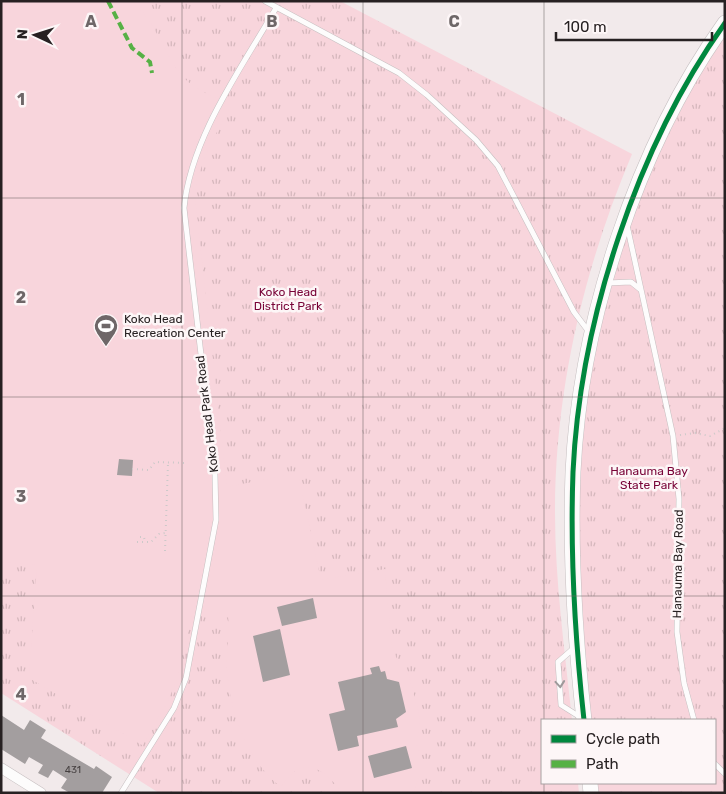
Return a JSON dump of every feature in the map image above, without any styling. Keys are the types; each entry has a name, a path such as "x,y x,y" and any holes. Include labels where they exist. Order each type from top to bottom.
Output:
{"main road":[{"path":"584,719 572,530 573,470 583,386 592,334 626,218 655,145 684,88 725,23"}],"street":[{"path":"1,768 41,793"}],"lane":[{"path":"265,1 399,73 427,95 480,144 498,166 574,312 592,334"},
{"name":"Koko Head Park Road","path":"121,793 174,708 186,678 216,520 216,481 184,208 186,185 201,140 276,8"},
{"name":"Hanauma Bay Road","path":"626,218 673,436 679,499 677,632 684,683 694,719"},
{"path":"606,283 631,282 641,290"},
{"path":"578,645 558,662 561,706 584,719"},
{"path":"716,765 725,774"}],"path":[{"path":"673,436 695,433 710,436 725,428"},
{"path":"132,469 149,470 155,462 186,463"},
{"path":"165,551 168,463"},
{"path":"137,542 151,542 159,534 165,533"},
{"path":"140,537 144,538 145,542"}],"green space":[{"name":"Koko Head District Park","path":"1,1 340,1 632,154 600,241 576,330 560,421 556,467 555,539 572,719 541,719 541,784 578,784 579,793 159,793 1,693"},
{"name":"Koko Head Recreation Center","path":"1,1 131,1 140,9 154,28 184,78 200,90 231,106 203,161 195,198 227,487 298,473 321,580 385,569 391,642 396,657 409,676 419,714 420,726 416,743 420,753 420,775 413,793 343,793 320,771 304,767 289,776 281,787 269,776 250,750 236,719 227,670 228,615 194,607 176,682 167,703 142,745 29,678 37,565 1,562"},
{"name":"Hanauma Bay State Park","path":"725,23 725,793 591,793 590,784 716,784 716,719 584,719 572,530 583,386 626,218"}],"building":[{"path":"119,459 133,460 132,476 117,475"},
{"path":"313,598 317,618 282,626 277,607"},
{"path":"280,629 290,675 263,682 253,636"},
{"path":"379,666 381,672 385,671 387,679 399,682 406,712 396,719 398,727 357,736 359,746 338,751 329,714 345,710 338,682 372,674 370,668"},
{"path":"1,715 24,730 30,720 46,730 41,738 94,769 96,766 112,777 102,793 70,793 61,788 67,779 53,770 48,778 38,773 43,765 29,757 25,764 1,749"},
{"path":"406,746 412,768 374,778 368,756"}],"marked path":[{"path":"108,1 132,48 150,62 152,73"}],"cycle path":[{"path":"584,719 574,596 572,503 578,414 587,355 601,296 619,237 640,179 665,124 693,71 725,23"}],"place":[{"name":"Koko Head Recreation Center","path":"106,347"}]}
